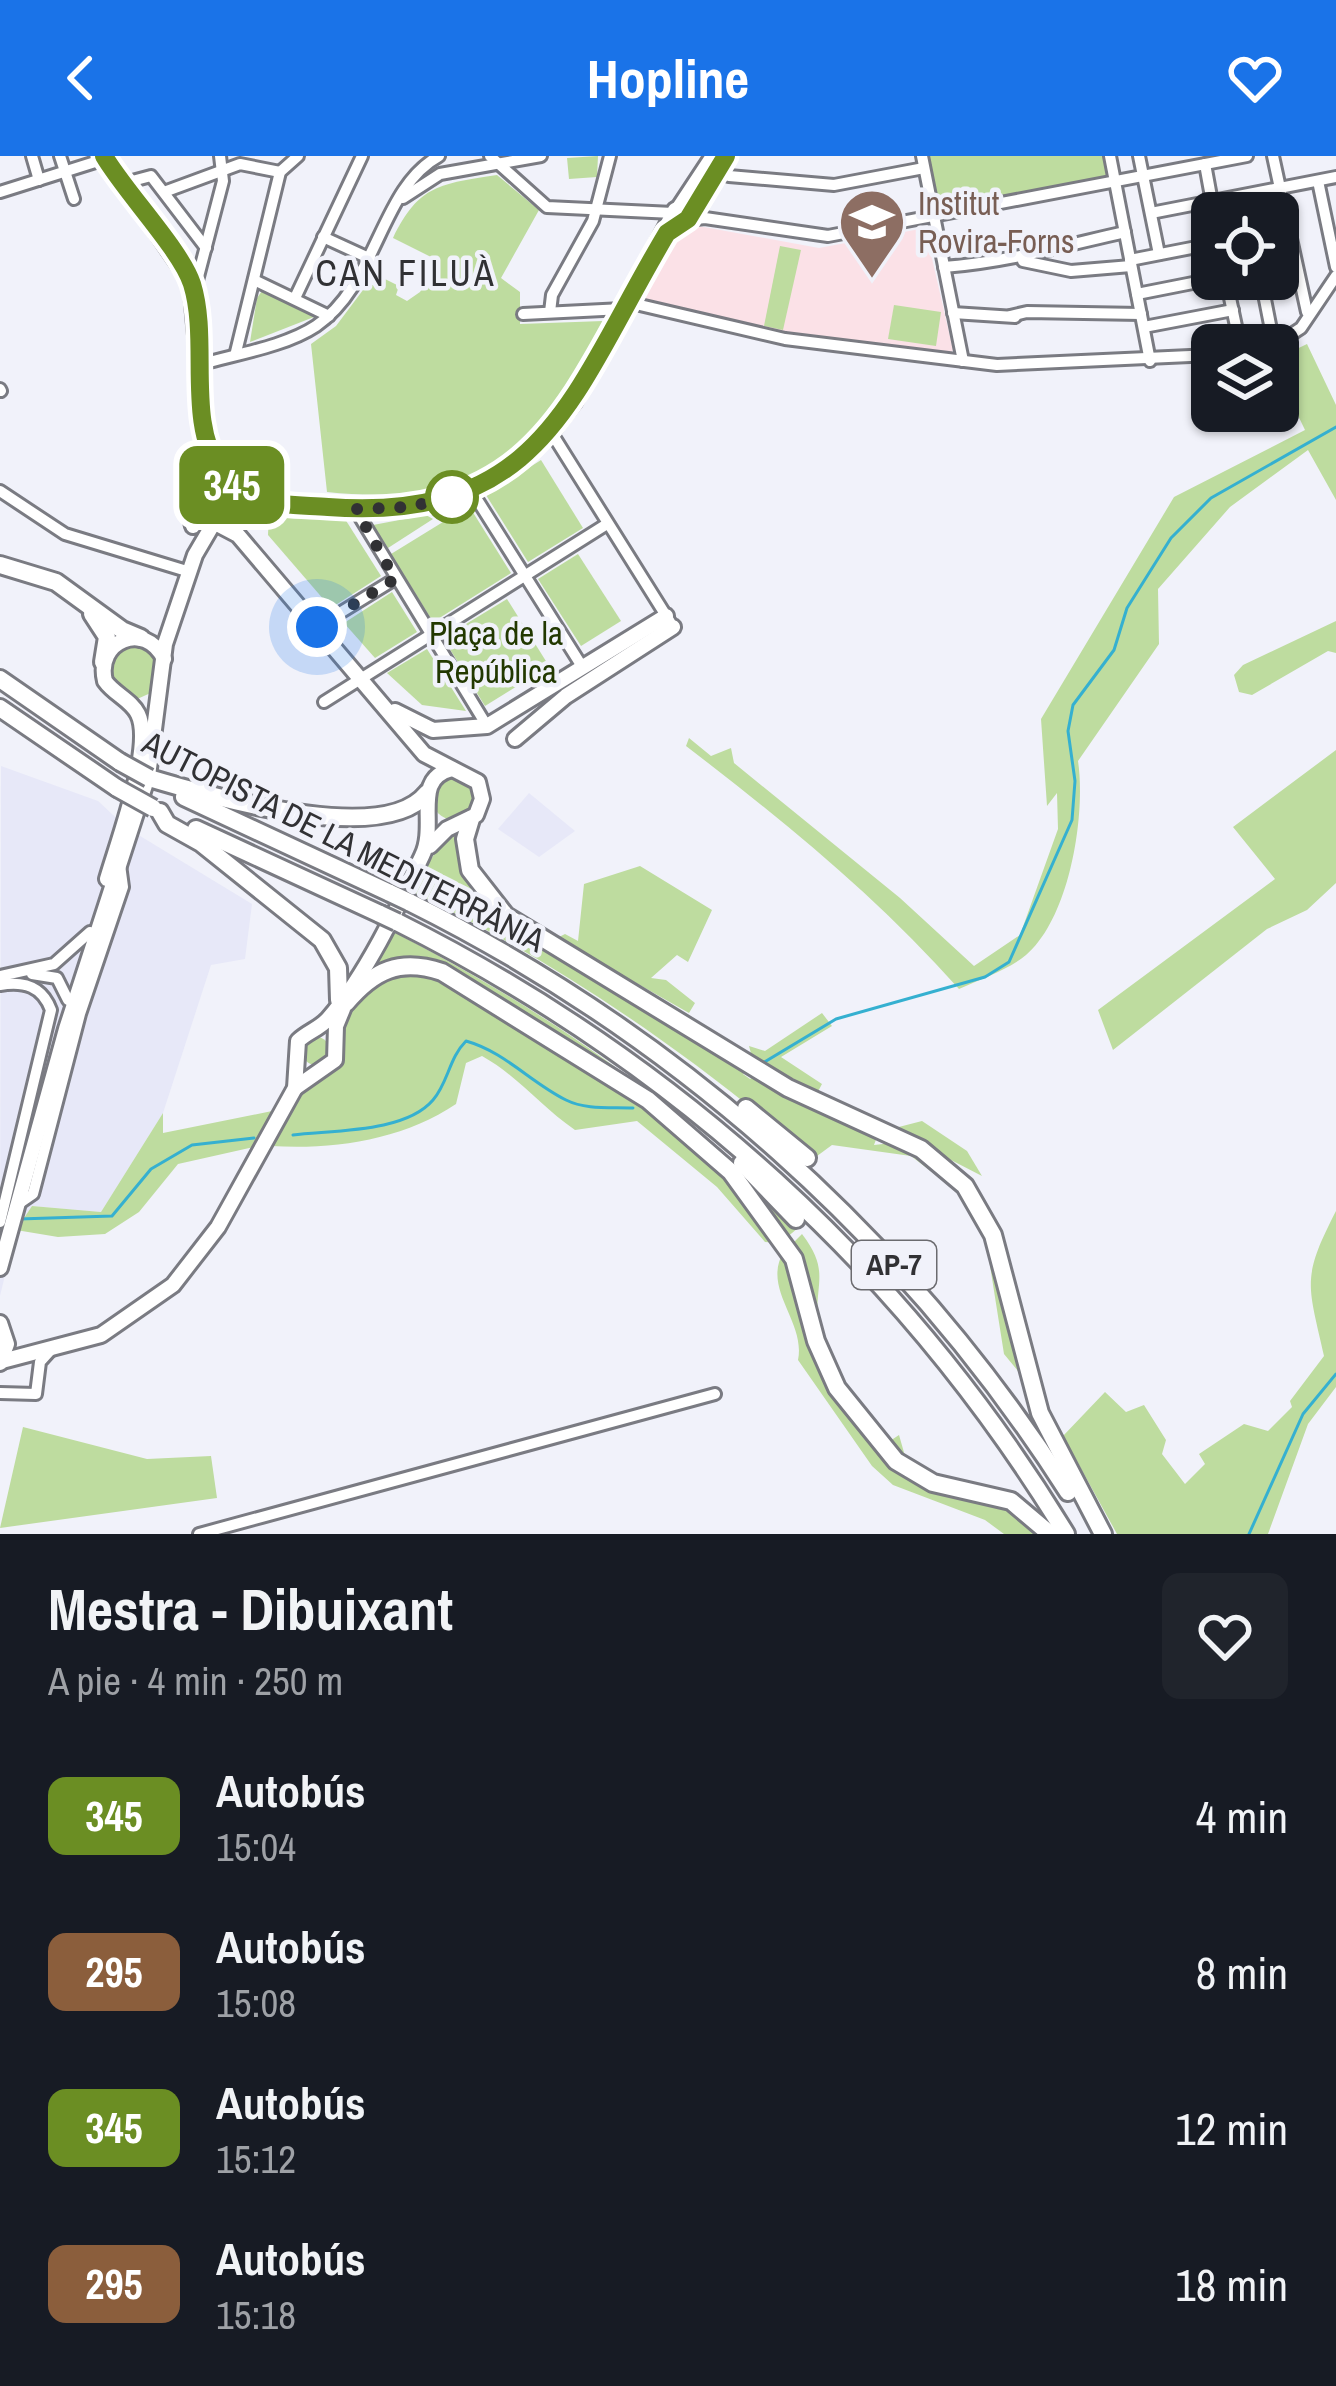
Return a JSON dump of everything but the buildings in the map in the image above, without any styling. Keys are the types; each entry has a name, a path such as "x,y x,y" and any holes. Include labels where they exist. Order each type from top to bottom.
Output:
{"highway":[{"path":"0,568 56,582 116,627 144,638"},
{"path":"0,568 53,589 97,619 106,638 103,662"},
{"name":"AUTOPISTA DE LA MEDITERRÀNIA","path":"0,679 120,762 526,964 644,1042 767,1140 905,1278 1006,1401 1093,1534"},
{"name":"AUTOPISTA DE LA MEDITERRÀNIA","path":"0,708 157,810 389,918 534,997 693,1109 814,1214 886,1289 986,1413 1066,1534"},
{"path":"157,781 259,808 329,814 404,809 429,795"},
{"path":"157,810 167,824 201,843 322,940 338,968 343,1002"},
{"path":"462,822 467,861 497,908 768,1076 943,1164 981,1210 997,1247 1040,1413 1103,1534"},
{"path":"343,1002 375,974 393,966 421,965 453,976 666,1113 731,1172 786,1243 829,1373 888,1454 933,1483 1012,1501 1052,1534"},
{"path":"644,1042 715,1083 807,1158"},
{"path":"693,1109 796,1219"},
{"path":"1032,1504 1052,1534"}],"main road":[{"path":"206,442 236,491 262,502 356,509 422,506 471,490 516,463 551,432 574,402 667,233 687,214 715,163 726,156"},
{"path":"107,157 121,184 188,276 194,293 206,442 199,476 183,497 192,520 195,555"},
{"path":"199,476 224,477"},
{"path":"236,491 233,512 238,535"},
{"path":"0,1268 10,1218 152,762 164,659 195,555 215,525 233,512 262,502"},
{"path":"192,520 238,535 424,754 472,775 481,790 480,808 424,854 353,983 343,1002 335,1060 295,1088"},
{"path":"361,679 417,725 447,732 487,726 666,621"},
{"path":"512,736 666,621"},
{"path":"0,1254 140,752 140,718 105,681 103,662 118,642 159,636 175,622"},
{"path":"144,638 164,659"},
{"path":"122,698 146,698 158,688"},
{"path":"424,754 429,795 424,854"},
{"path":"429,795 452,769"},
{"path":"429,795 462,822"},
{"path":"37,1352 4,1330 1,1362 37,1352 120,1325 173,1285 218,1227 295,1088 298,1041 343,1002"},
{"path":"313,1030 335,1041"},
{"path":"297,1055 311,1070 325,1069"}],"street":[{"path":"32,156 39,180"},
{"path":"60,156 74,199"},
{"path":"194,293 222,172 220,156"},
{"path":"236,352 280,172 298,156"},
{"path":"295,298 362,156"},
{"path":"202,364 300,335 329,316 356,287 416,172 439,156"},
{"path":"400,201 440,174 493,160 541,156"},
{"path":"550,312 552,295 597,211 610,156"},
{"path":"1110,156 1150,361"},
{"path":"1139,156 1159,254"},
{"path":"1273,156 1307,312"},
{"path":"0,192 107,157"},
{"path":"493,160 547,207 687,214 819,237 1239,157"},
{"path":"715,163 729,176 834,185 923,162 963,361"},
{"path":"164,192 245,163 280,172"},
{"path":"1204,164 1210,192"},
{"path":"121,184 148,175 206,248"},
{"path":"1262,192 1336,177"},
{"path":"1299,325 1336,272 1318,181"},
{"path":"1151,213 1191,209"},
{"path":"944,267 1020,260 1125,232"},
{"path":"323,237 371,259"},
{"path":"1020,260 1071,271 1191,248"},
{"path":"254,280 329,316"},
{"path":"1137,294 1191,283"},
{"path":"1230,300 1235,324"},
{"path":"524,314 625,306 785,339 1044,367 1191,358"},
{"path":"952,313 1142,321 1232,310"},
{"path":"551,432 666,621"},
{"path":"471,490 583,668"},
{"path":"0,491 65,535 190,572"},
{"path":"356,509 487,726"},
{"path":"324,702 607,524"},
{"path":"317,627 395,579"},
{"path":"0,980 54,964 90,932"},
{"path":"17,973 56,978 68,1000"},
{"path":"0,980 46,994 49,1026 10,1218"},
{"path":"0,1394 36,1394 37,1352"},
{"path":"37,1352 38,1373"},
{"path":"199,1534 716,1394"}],"shaded area":[{"path":"693,225 819,248 925,228 953,350 948,356 792,337 649,304 644,298 682,232"},
{"path":"1,766 98,801 127,828 252,904 245,959 211,965 163,1113 101,1212 32,1206 16,1230 0,1296"},
{"path":"529,793 575,831 539,857 498,829"}],"green space":[{"path":"598,156 597,177 569,179 567,158"},
{"path":"929,156 1104,156 1107,174 1103,181 946,211 937,205"},
{"path":"497,175 539,210 501,278 520,292 520,324 603,321 552,405 497,461 464,479 426,490 380,495 327,492 311,344 336,326 375,274 399,286 396,295 407,301 420,292 439,261 393,238 403,220 434,190"},
{"path":"780,246 801,250 783,330 764,326"},
{"path":"264,288 315,312 314,317 250,342 257,298"},
{"path":"894,305 941,312 936,346 888,339"},
{"path":"1307,344 1336,405 1336,500 1308,450 1230,507 1158,589 1159,644 1078,761 1077,836 1064,891 1041,938 1019,960 959,989 828,861 686,746 689,738 711,756 731,748 734,763 900,898 974,966 1020,935 1058,829 1057,793 1047,806 1041,719 1174,497 1305,430 1299,418 1299,348"},
{"path":"541,460 583,528 528,562 486,495"},
{"path":"203,474 224,477 231,484 232,515 200,524 183,497"},
{"name":"Plaça de la República","path":"469,506 511,573 433,622 391,554"},
{"path":"269,513 345,519 381,576 331,608 268,535"},
{"path":"426,515 433,519 388,548 373,525"},
{"path":"578,554 621,621 581,646 538,579"},
{"path":"392,592 417,632 375,658 344,623"},
{"name":"Plaça de la República","path":"507,599 549,666 485,706 443,638"},
{"path":"1336,621 1336,653 1328,651 1252,695 1239,692 1234,675 1243,665"},
{"path":"135,637 162,655 155,691 135,700 114,693 105,656"},
{"path":"427,649 466,711 422,705 387,673"},
{"path":"1336,750 1336,883 1307,910 1267,929 1113,1050 1098,1010 1275,879 1233,827"},
{"path":"454,776 469,783 476,798 469,813 454,820 439,813 432,798 439,783"},
{"path":"459,830 482,898 747,1068 743,1074 750,1079 757,1074 878,1134 874,1145 901,1142 955,1179 987,1228 1022,1376 1004,1354 985,1234 962,1195 911,1156 832,1145 813,1159 621,1012 518,948 411,891 442,842"},
{"path":"640,866 712,910 688,962 677,955 651,978 666,980 695,1003 689,1013 557,938 565,934 578,941 584,884"},
{"path":"390,930 504,993 607,1061 704,1138 798,1228 786,1238 726,1163 450,971 363,978"},
{"path":"405,971 435,976 647,1107 720,1169 779,1243 765,1242 717,1187 637,1121 575,1130 482,1056 466,1063 456,1104 413,1126 343,1144 271,1146 304,1086 338,1065 342,1024 354,1003 383,980"},
{"path":"822,1013 832,1026 781,1057 822,1084 815,1097 752,1057 749,1046 765,1051"},
{"path":"316,1037 326,1041 330,1051 326,1061 316,1065 306,1061 302,1051 306,1041"},
{"path":"277,1110 258,1146 178,1164 139,1212 105,1234 58,1237 16,1230 32,1206 101,1212 163,1113 163,1133"},
{"path":"922,1121 967,1151 982,1176 891,1129"},
{"path":"1336,1211 1336,1387 1308,1424 1268,1534 1117,1534 1063,1436 1105,1392 1126,1412 1144,1405 1166,1440 1162,1454 1185,1484 1205,1464 1199,1454 1244,1424 1268,1431 1292,1407 1290,1401 1324,1356 1311,1282 1317,1252"},
{"path":"802,1234 819,1268 818,1323 791,1245"},
{"path":"784,1251 818,1356 852,1421 875,1449 902,1473 935,1490 1016,1508 1042,1534 1004,1534 985,1520 893,1485 872,1466 798,1360 796,1332 778,1279"},
{"path":"835,1373 887,1443 899,1435 907,1463 877,1436 839,1384"},
{"path":"23,1427 147,1459 211,1456 217,1498 0,1528"}],"waterway":[{"path":"761,1064 836,1019 985,977 1009,962 1072,820 1075,781 1068,731 1073,705 1114,650 1127,608 1171,538 1211,498 1336,427"},
{"path":"293,1135 367,1128 421,1111 438,1093 466,1041 493,1052 574,1103 633,1108"},
{"path":"19,1219 112,1216 151,1169 192,1145 254,1138"},
{"path":"1249,1534 1303,1414 1336,1374"}],"bus line":[{"name":"345","path":"104,156 191,282 200,336 206,442 224,477 236,491 262,502 370,510 422,506 472,489 516,463 551,432 574,402 667,233 688,219 726,156"}],"place":[{"name":"Institut Rovira-Forns","path":"872,281"}],"district":[{"name":"CAN FILUÀ","path":"406,273"}],"route":[{"path":"317,627 395,579 361,526 356,509 422,506 452,497"}]}
